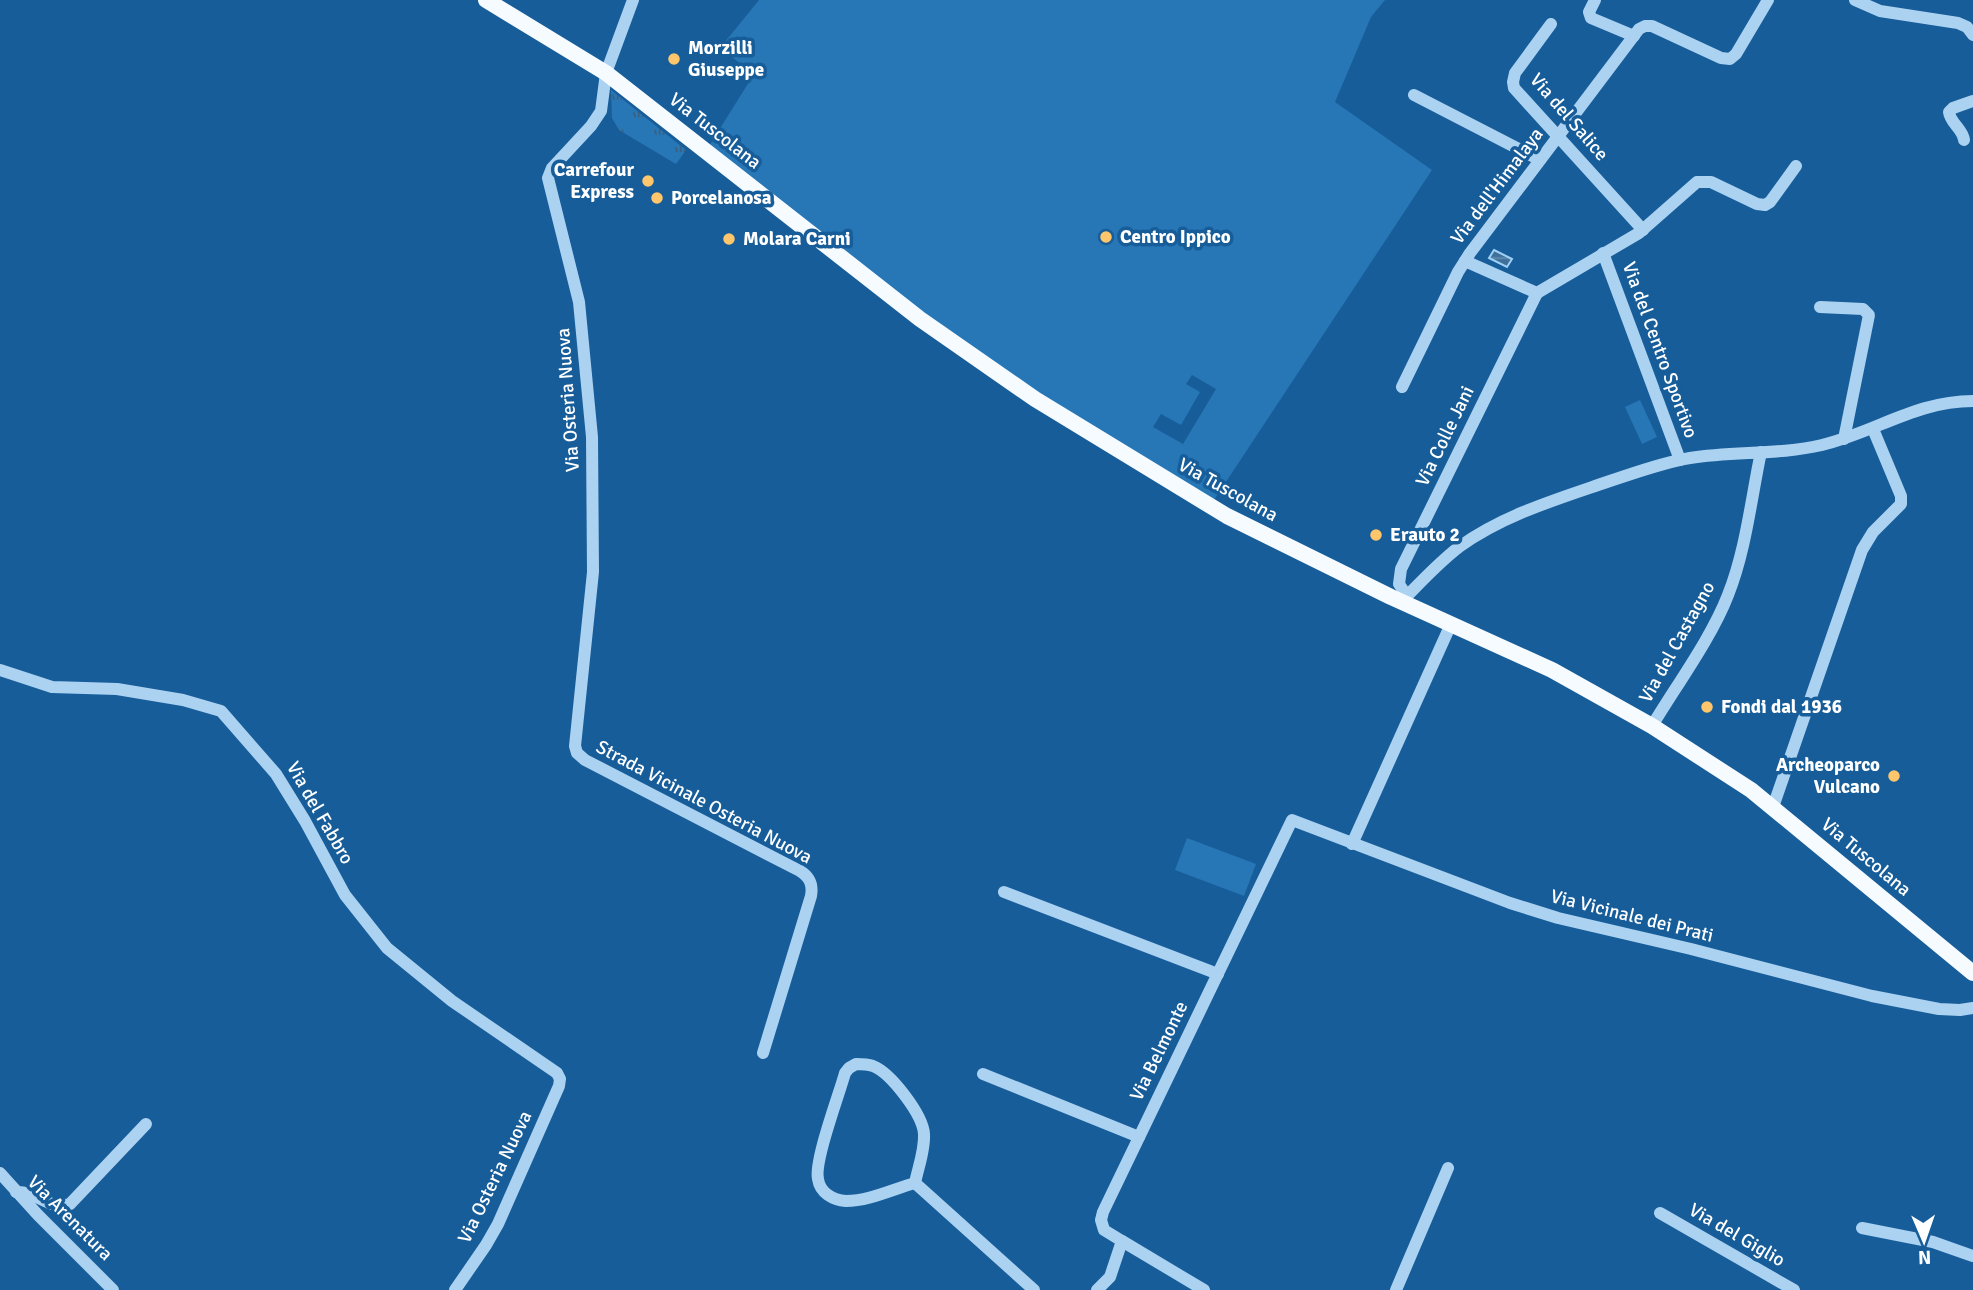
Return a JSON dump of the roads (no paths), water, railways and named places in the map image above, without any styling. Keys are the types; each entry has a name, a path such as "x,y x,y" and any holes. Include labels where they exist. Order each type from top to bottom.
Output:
{"main road":[{"name":"Via Tuscolana","path":"486,0 606,73 920,319 1035,399 1227,516 1552,670 1652,726 1736,779 1773,807 1973,973"}],"street":[{"path":"606,73 633,0"},
{"path":"1595,0 1590,9 1591,18 1634,36"},
{"name":"Via dell'Himalaya","path":"1402,387 1465,261 1641,28 1647,26 1721,58 1730,59 1736,54 1768,0"},
{"path":"1855,0 1880,11 1958,23 1967,27 1973,35"},
{"name":"Via del Salice","path":"1551,24 1515,73 1513,82 1518,93 1643,230"},
{"name":"Via Osteria Nuova","path":"575,746 593,572 592,437 581,310 548,178 552,168 590,128 601,111 606,73"},
{"path":"1414,95 1540,160"},
{"path":"1964,140 1964,135 1949,112 1973,101"},
{"path":"1465,261 1537,293 1643,230 1701,181 1713,183 1757,204 1767,205 1796,166"},
{"name":"Via del Centro Sportivo","path":"1603,253 1680,460"},
{"name":"Via Colle Jani","path":"1404,599 1399,584 1401,569 1537,293"},
{"path":"1820,307 1863,309 1869,315 1844,439"},
{"path":"1404,599 1459,547 1508,519 1559,498 1680,460 1810,447 1873,429 1933,404 1973,401"},
{"path":"1773,807 1860,555 1871,534 1901,505 1899,493 1873,429"},
{"name":"Via del Castagno","path":"1652,726 1714,623 1729,592 1761,452"},
{"path":"1352,844 1451,624"},
{"name":"Via del Fabbro","path":"0,670 52,687 117,689 191,702 221,711 276,774 345,895 387,948 452,1001 559,1076"},
{"name":"Strada Vicinale Osteria Nuova","path":"575,746 577,753 585,760 800,872 809,880 811,896 763,1053"},
{"name":"Via Vicinale dei Prati","path":"1292,820 1522,908 1558,918 1872,996 1945,1009 1973,1008"},
{"name":"Via Belmonte","path":"1204,1290 1105,1231 1101,1218 1292,820"},
{"path":"1004,892 1218,974"},
{"path":"865,1064 877,1068 901,1091 919,1116 924,1141 915,1183 851,1200 837,1200 821,1189 818,1166 845,1073 851,1066 865,1064"},
{"path":"984,1074 1139,1137"},
{"name":"Via Osteria Nuova","path":"454,1290 495,1229 559,1086 559,1076"},
{"path":"16,1192 28,1192 55,1206 70,1204 146,1124"},
{"path":"1396,1290 1448,1168"},
{"name":"Via Arenatura","path":"0,1173 113,1290"},
{"path":"915,1183 1034,1290"},
{"name":"Via del Giglio","path":"1660,1213 1794,1290"},
{"path":"1862,1228 1929,1241 1973,1256"},
{"path":"1097,1290 1110,1277 1122,1241"}],"place":[{"name":"Morzilli Giuseppe","path":"674,59"},
{"name":"Carrefour Express","path":"648,181"},
{"name":"Porcelanosa","path":"657,198"},
{"name":"Centro Ippico","path":"1106,237"},
{"name":"Molara Carni","path":"729,239"},
{"name":"Erauto 2","path":"1376,535"},
{"name":"Fondi dal 1936","path":"1707,707"},
{"name":"Archeoparco Vulcano","path":"1894,776"}]}
